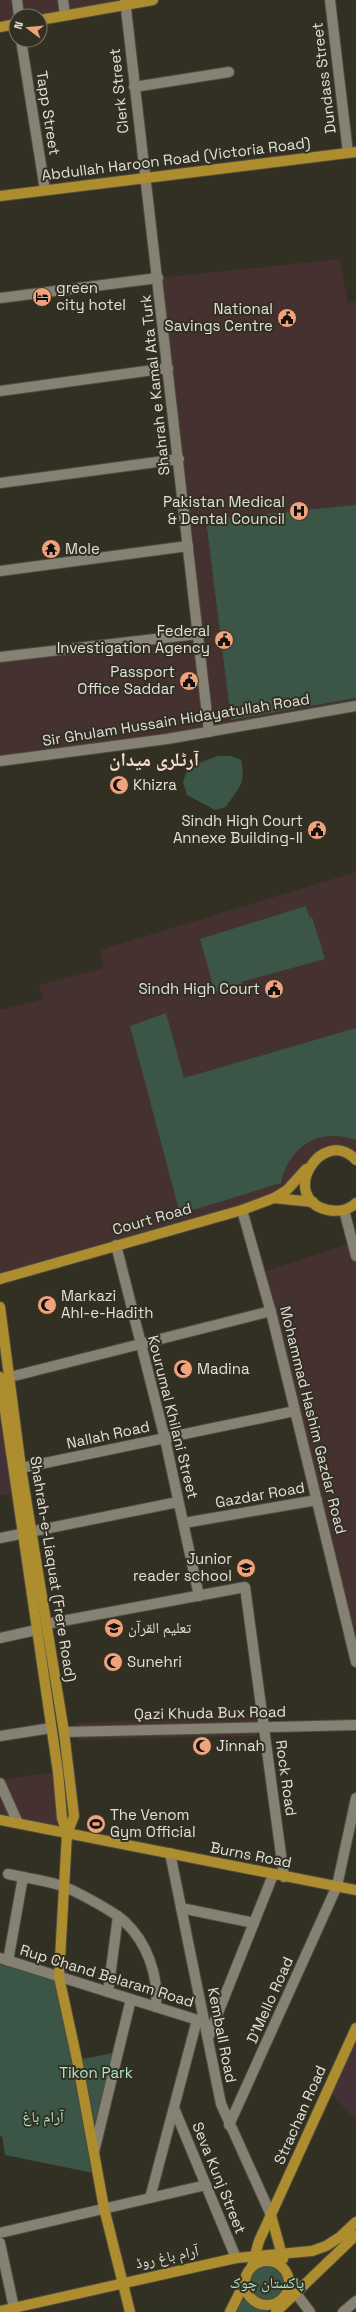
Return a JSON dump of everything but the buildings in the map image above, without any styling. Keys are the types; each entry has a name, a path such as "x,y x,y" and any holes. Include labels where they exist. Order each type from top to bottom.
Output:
{"main road":[{"path":"48,18 125,2 153,0"},
{"name":"Abdullah Haroon Road (Victoria Road)","path":"0,196 352,153"},
{"path":"274,1198 287,1190 321,1155 331,1151 352,1155 356,1160"},
{"path":"311,1164 305,1180 305,1190 313,1202 322,1209 336,1212 344,1210 356,1203"},
{"name":"Court Road","path":"0,1279 242,1210 274,1198 313,1202"},
{"name":"Shahrah-e-Liaquat (Frere Road)","path":"0,1307 5,1377 27,1533 46,1624 64,1732 74,1816 67,1834 59,1977 104,2208 130,2312"},
{"name":"Shahrah-e-Liaquat (Frere Road)","path":"5,1377 21,1468 36,1630 51,1728 62,1818 67,1834"},
{"name":"Burns Road","path":"0,1820 170,1853 273,1875 356,1890"},
{"name":"Strachan Road","path":"252,2266 271,2215 356,2028"},
{"path":"271,2215 282,2253 284,2267 288,2274 292,2288 276,2312"},
{"name":"آرام باغ روڈ","path":"0,2311 123,2282 236,2258 255,2255 312,2251 326,2246 340,2237 356,2222"},
{"path":"284,2267 278,2263 268,2260 252,2266 246,2275 245,2282 246,2289 253,2300 267,2305 281,2300 292,2288 356,2234"},
{"path":"230,2312 245,2282"}],"street":[{"path":"63,0 65,15"},
{"name":"Dundass Street","path":"330,0 352,153"},
{"name":"Clerk Street","path":"125,2 144,179"},
{"name":"Tapp Street","path":"22,48 45,190"},
{"path":"134,87 229,72"},
{"name":"Shahrah e Kamal Ata Turk","path":"144,179 158,278 209,732"},
{"path":"0,298 158,278"},
{"path":"0,392 168,368"},
{"path":"0,483 178,459"},
{"path":"0,571 188,546"},
{"path":"0,657 198,634"},
{"name":"Sir Ghulam Hussain Hidayatullah Road","path":"0,761 209,732 356,706"},
{"name":"Mohammad Hashim Gazdar Road","path":"242,1210 271,1311 356,1662"},
{"path":"344,1210 356,1256"},
{"name":"Kourumal Khilani Street","path":"116,1245 165,1439 199,1596"},
{"path":"5,1377 141,1345 271,1311"},
{"name":"Nallah Road","path":"21,1468 296,1411"},
{"name":"Gazdar Road","path":"184,1523 317,1500"},
{"path":"0,1538 178,1502"},
{"name":"Rock Road","path":"199,1596 245,1587 284,1877"},
{"path":"46,1624 199,1596"},
{"path":"0,1638 36,1630"},
{"name":"Qazi Khuda Bux Road","path":"64,1732 264,1726 356,1725"},
{"path":"0,1736 51,1728"},
{"path":"0,1784 18,1823"},
{"path":"337,1886 356,1798"},
{"name":"Kemball Road","path":"170,1853 201,2021 208,2038 221,2104 229,2125 271,2215"},
{"path":"8,1874 65,1887 118,1916 134,1933 152,1964 158,1991 156,2007"},
{"path":"208,2038 273,1875"},
{"path":"4,1959 23,1877"},
{"name":"D'Mello Road","path":"229,2125 337,1886"},
{"path":"181,1908 254,1922"},
{"path":"108,1992 118,1916"},
{"name":"Rup Chand Belaram Road","path":"4,1959 201,2021"},
{"path":"94,2152 131,1999"},
{"path":"150,2198 174,2108 201,2021"},
{"name":"Seva Kunj Street","path":"174,2108 236,2258"},
{"path":"0,2233 206,2185"},
{"path":"0,2243 14,2308"},
{"path":"292,2288 310,2312"},
{"path":"343,2312 356,2301"}],"shaded area":[{"path":"0,0 125,0 48,14 48,8 8,8 8,20 0,21"},
{"path":"340,259 348,303 356,301 356,706 0,761 0,657 198,633 158,278"},
{"name":"Sindh High Court","path":"356,872 356,1160 337,1151 321,1155 274,1198 0,1279 0,1010 43,999 39,985 104,968 100,950"},
{"path":"352,1243 356,1257 356,1626 347,1627 260,1273"},
{"path":"0,1374 17,1493 0,1495"},
{"path":"255,1709 257,1736 80,1740 78,1742 76,1723 249,1715"},
{"path":"58,1772 67,1834 0,1820 0,1780"},
{"path":"356,2028 356,2120 328,2090"}],"green space":[{"path":"356,505 356,698 231,720 206,520"},
{"path":"218,756 231,756 241,760 243,775 238,790 226,807 215,810 187,795 183,782 188,767"},
{"path":"306,906 310,918 312,917 325,959 241,982 242,984 215,992 200,939"},
{"path":"166,1013 184,1078 356,1028 356,1140 330,1136 318,1138 298,1150 285,1170 281,1183 180,1214 130,1026"},
{"name":"آرام باغ","path":"0,1958 59,1977 77,2060 118,2052 94,2152 98,2174 5,2155 2,2136 0,2137"},
{"name":"پاکستان چوک","path":"263,2260 280,2263 286,2271 289,2286 286,2295 267,2312 236,2312 246,2289 246,2275 250,2268"}],"place":[{"name":"green city hotel","path":"42,297"},
{"name":"National Savings Centre","path":"287,318"},
{"name":"Pakistan Medical & Dental Council","path":"299,511"},
{"name":"Mole","path":"51,549"},
{"name":"Federal Investigation Agency","path":"224,640"},
{"name":"Passport Office Saddar","path":"189,681"},
{"name":"Khizra","path":"119,785"},
{"name":"Sindh High Court Annexe Building-II","path":"317,830"},
{"name":"Sindh High Court","path":"274,989"},
{"name":"Markazi Ahl-e-Hadith","path":"47,1305"},
{"name":"Madina","path":"183,1369"},
{"name":"Junior reader school","path":"246,1568"},
{"name":"تعلیم القرآن","path":"114,1628"},
{"name":"Sunehri","path":"113,1662"},
{"name":"Jinnah","path":"202,1746"},
{"name":"The Venom Gym Official","path":"96,1824"}],"district":[{"name":"آرٹلری میدان","path":"154,759"}],"park label":[{"name":"Tikon Park","path":"96,2073"}]}
